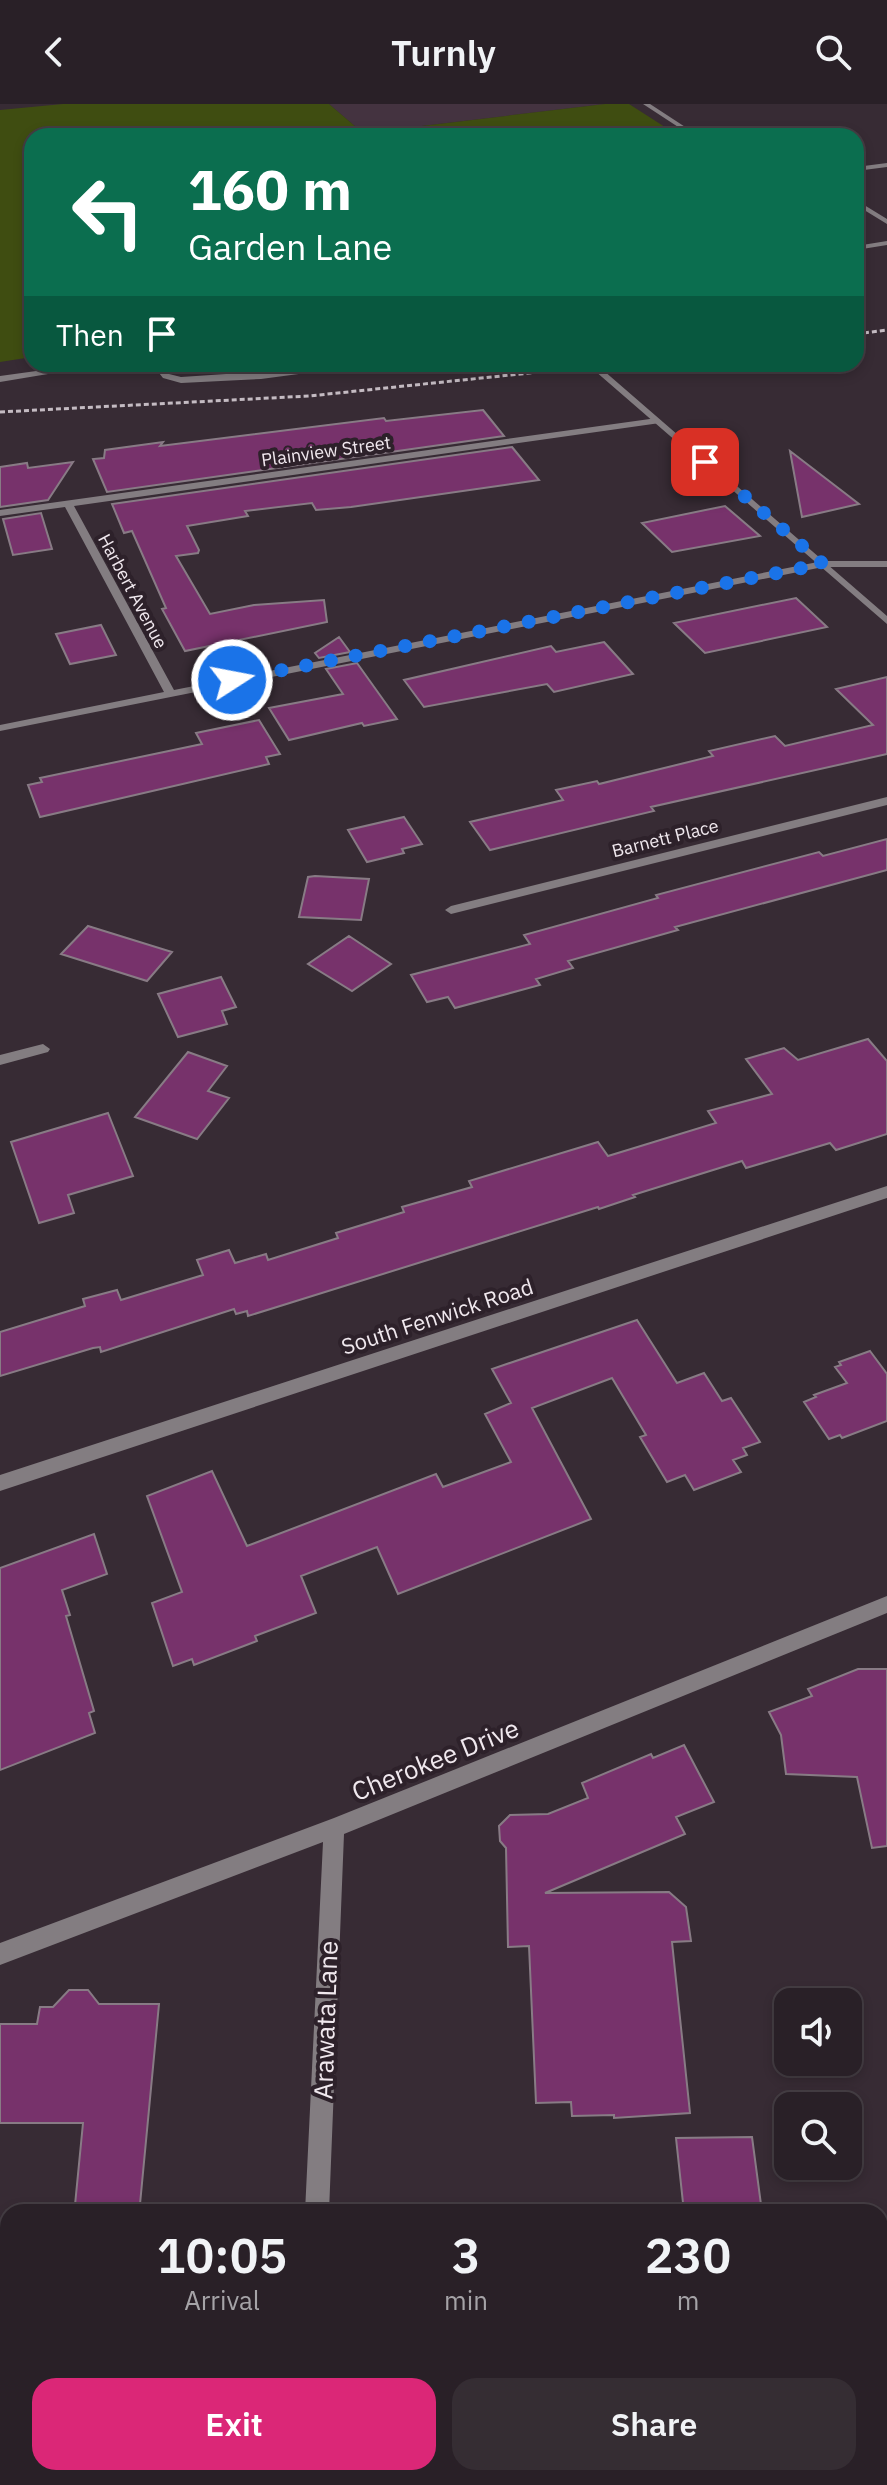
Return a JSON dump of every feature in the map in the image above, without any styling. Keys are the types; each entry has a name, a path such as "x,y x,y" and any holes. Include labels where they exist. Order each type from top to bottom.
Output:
{"street":[{"path":"646,104 684,128"},
{"path":"864,168 887,165"},
{"path":"864,207 887,222"},
{"path":"864,243 868,246"},
{"path":"864,247 887,243"},
{"path":"0,379 49,372"},
{"path":"163,372 181,380 297,372"},
{"path":"219,372 225,379"},
{"path":"600,372 887,621"},
{"name":"Plainview Street","path":"0,513 657,421"},
{"name":"Harbert Avenue","path":"68,504 170,693"},
{"path":"0,728 823,564 887,564"},
{"name":"Barnett Place","path":"451,910 887,801"},
{"path":"0,1060 43,1049"},
{"name":"South Fenwick Road","path":"0,1483 887,1192"},
{"name":"Cherokee Drive","path":"0,1954 334,1828 887,1604"},
{"name":"Arawata Lane","path":"317,2204 334,1828"}],"shaded area":[{"path":"329,104 605,104 405,128 357,128"}],"green space":[{"path":"63,104 329,104 357,128 24,128 24,358 0,362 0,110"},
{"path":"605,104 629,104 666,128 405,128"}],"building":[{"path":"483,410 504,436 107,492 93,459 104,458 105,450 163,442 160,446 384,418 386,421"},
{"path":"512,447 539,480 351,507 316,510 312,503 245,511 248,516 187,526 198,553 176,556 210,614 254,605 324,600 327,622 185,651 162,609 166,608 132,531 124,533 112,504"},
{"path":"790,451 859,504 802,517"},
{"path":"73,462 48,500 0,507 0,467 27,463 28,468"},
{"path":"725,506 760,536 672,552 642,523"},
{"path":"41,513 52,549 13,555 3,519"},
{"path":"796,598 827,627 705,653 674,623"},
{"path":"101,625 116,655 70,664 56,634"},
{"path":"339,637 350,652 319,658 315,653"},
{"path":"604,642 633,674 554,692 547,684 424,707 404,680 551,646 556,652"},
{"path":"357,663 397,719 364,726 362,723 289,740 269,708 343,694 326,669"},
{"path":"887,677 887,754 651,807 654,811 490,850 470,822 563,800 556,790 597,781 599,784 713,756 709,751 775,736 785,746 873,725 836,689"},
{"path":"259,720 280,754 266,757 269,764 40,817 28,785 42,782 40,778 202,744 196,733"},
{"path":"404,817 422,844 402,849 404,853 367,862 348,830"},
{"path":"887,839 887,870 675,927 678,930 568,961 573,968 536,979 540,985 455,1008 448,997 427,1002 411,975 530,944 524,935 658,898 656,895 819,852 823,856"},
{"path":"308,877 369,879 361,920 299,917"},
{"path":"88,926 172,952 147,981 61,954"},
{"path":"349,936 391,964 352,991 308,964"},
{"path":"221,977 236,1007 222,1011 227,1024 178,1037 158,994"},
{"path":"868,1039 887,1061 887,1134 836,1150 830,1143 746,1168 742,1161 633,1195 635,1197 599,1209 248,1316 247,1311 236,1314 234,1309 101,1352 100,1347 93,1348 0,1376 0,1332 85,1306 83,1299 117,1290 121,1300 203,1275 197,1260 229,1250 235,1263 266,1254 268,1260 338,1238 336,1233 404,1212 402,1207 472,1187 469,1181 598,1142 608,1156 716,1123 708,1111 772,1094 746,1059 784,1048 798,1060"},
{"path":"188,1052 227,1066 208,1091 229,1098 197,1139 135,1117"},
{"path":"108,1113 133,1176 68,1195 74,1213 39,1223 11,1142"},
{"path":"637,1320 677,1383 704,1373 722,1401 731,1398 760,1442 743,1448 747,1455 733,1460 741,1472 694,1490 685,1475 667,1482 640,1437 646,1435 612,1378 532,1408 591,1519 398,1594 377,1547 301,1576 316,1613 255,1636 257,1641 194,1665 192,1659 173,1666 152,1603 182,1592 147,1496 212,1471 247,1546 436,1474 443,1487 511,1462 485,1414 511,1403 492,1369"},
{"path":"870,1351 887,1374 887,1421 842,1438 840,1435 829,1439 804,1402 847,1383 835,1367 841,1365 839,1362"},
{"path":"94,1534 107,1574 62,1590 70,1615 66,1616 94,1711 89,1713 95,1733 0,1770 0,1568"},
{"path":"858,1669 887,1669 887,1846 872,1848 857,1777 786,1774 781,1735 769,1712 812,1696 808,1689"},
{"path":"684,1745 714,1802 676,1817 685,1834 545,1893 669,1892 686,1907 691,1941 672,1942 690,2113 614,2118 614,2115 572,2116 571,2102 536,2103 529,1946 508,1947 506,1848 500,1841 499,1826 510,1815 548,1814 588,1798 582,1783 651,1754 653,1758"},
{"path":"69,1990 88,1990 99,2004 159,2004 140,2204 75,2204 83,2123 0,2123 0,2024 37,2024 40,2007 53,2007"},
{"path":"752,2137 761,2204 683,2204 676,2138"}],"railway":[{"path":"864,333 887,330"},
{"path":"0,412 309,396 539,372"}],"route":[{"path":"232,680 823,564 705,462"}]}
